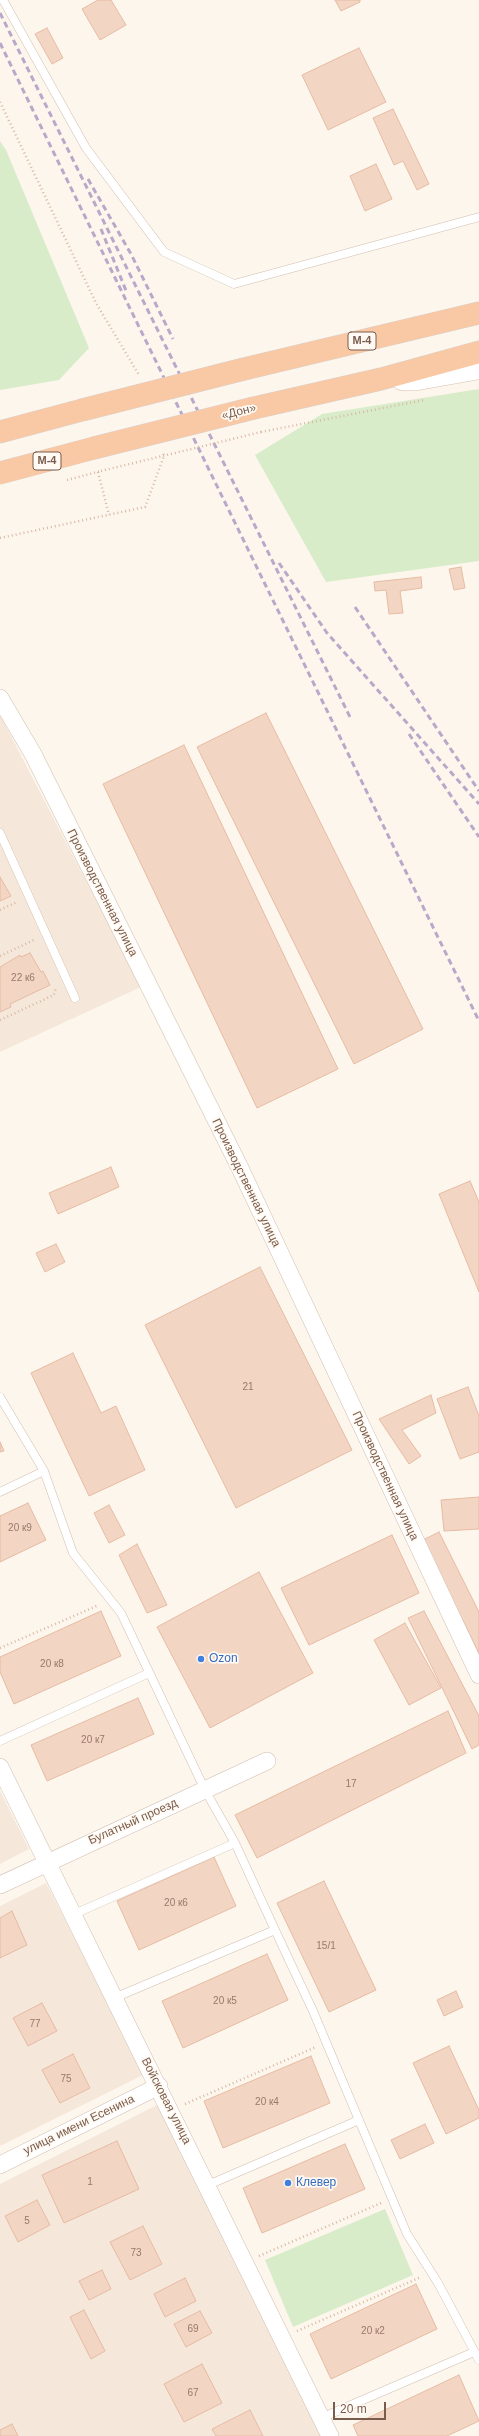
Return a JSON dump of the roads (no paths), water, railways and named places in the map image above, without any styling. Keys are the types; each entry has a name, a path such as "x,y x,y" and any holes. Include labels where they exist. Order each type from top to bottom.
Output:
{"highway":[{"name":"М-4","path":"0,432 244,369 479,313"},
{"name":"«Дон»","path":"0,473 254,408 381,379 479,352"}],"main road":[{"path":"381,379 418,379 479,368"}],"street":[{"name":"Производственная улица","path":"0,698 33,754 240,1168 479,1675"},
{"name":"Булатный проезд","path":"0,1885 267,1760"},
{"name":"Войсковая улица","path":"0,1767 72,1915 208,2185 330,2436"},
{"name":"улица имени Есенина","path":"0,2165 159,2086"}],"lane":[{"path":"3,0 86,148 164,252 234,284 479,217"},
{"path":"0,833 75,998"},
{"path":"0,1397 44,1471 73,1553 121,1613 205,1790 235,1843 326,2042 407,2234 431,2272 479,2360"},
{"path":"0,1492 44,1471"},
{"path":"0,1741 149,1673"},
{"path":"72,1915 235,1843"},
{"path":"114,1998 275,1930"},
{"path":"208,2185 359,2120"},
{"path":"321,2418 474,2352"}],"railway":[{"path":"0,13 351,719"},
{"path":"0,43 479,1021"},
{"path":"88,179 131,254 173,339"},
{"path":"101,229 127,293"},
{"path":"279,563 327,633 479,804"},
{"path":"355,607 479,791"},
{"path":"409,734 479,837"}],"place":[{"name":"Ozon","path":"201,1659"},
{"name":"Клевер","path":"288,2183"}]}
